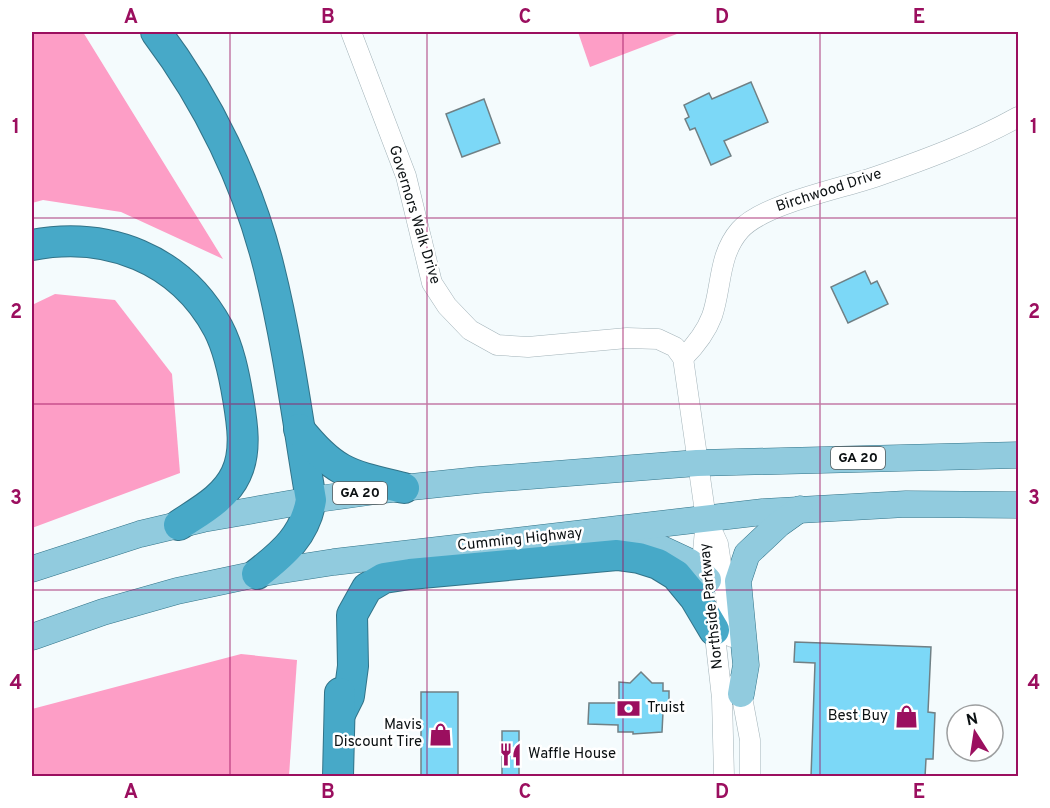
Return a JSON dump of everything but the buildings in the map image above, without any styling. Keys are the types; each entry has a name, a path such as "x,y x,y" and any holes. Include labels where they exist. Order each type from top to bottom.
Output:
{"highway":[{"path":"156,32 206,109 245,192 269,267 311,500 306,520 296,540 257,574"},
{"path":"32,245 80,240 107,244 133,252 157,264 181,281 203,304 218,329 229,354 235,378 243,437 242,455 237,473 227,489 212,504 179,525"},
{"path":"299,429 323,457 348,474 404,488"},
{"path":"338,777 341,712 339,648 341,623 346,603 361,582 406,553"},
{"path":"341,712 349,696 353,666 352,615 367,588 384,578 617,555 658,564 676,575 695,598 714,630"}],"main road":[{"name":"GA 20","path":"32,569 140,534 179,525 311,500 404,488 697,463 1018,455"},
{"name":"Cumming Highway","path":"32,637 140,601 257,574 406,553 800,509 906,504 1018,505"},
{"path":"741,694 746,665 738,581 747,554 779,524 800,509"},
{"path":"608,530 616,537 660,548 690,562 708,580"}],"street":[{"name":"Governors Walk Drive","path":"351,32 406,176 432,283 447,306 470,330 497,345 518,346 627,338 658,339 675,347 683,358"},
{"name":"Birchwood Drive","path":"683,358 704,333 712,317 722,263 728,248 740,229 755,218 773,209 874,178 956,147 1018,117"},
{"path":"683,358 706,519"},
{"name":"Northside Parkway","path":"706,519 703,552 722,698 724,777"},
{"name":"Northside Parkway","path":"706,519 718,544 750,740 750,777"}],"shaded area":[{"path":"32,32 83,32 223,259 121,212 43,200 32,203"},
{"path":"578,32 682,32 590,67"},
{"path":"55,294 115,300 172,374 180,473 32,528 32,305"},
{"path":"241,654 297,660 289,776 32,776 32,709"}],"place":[{"name":"Truist","path":"629,708"},
{"name":"Best Buy","path":"906,716"},
{"name":"Mavis Discount Tire","path":"440,734"},
{"name":"Waffle House","path":"510,754"}]}
